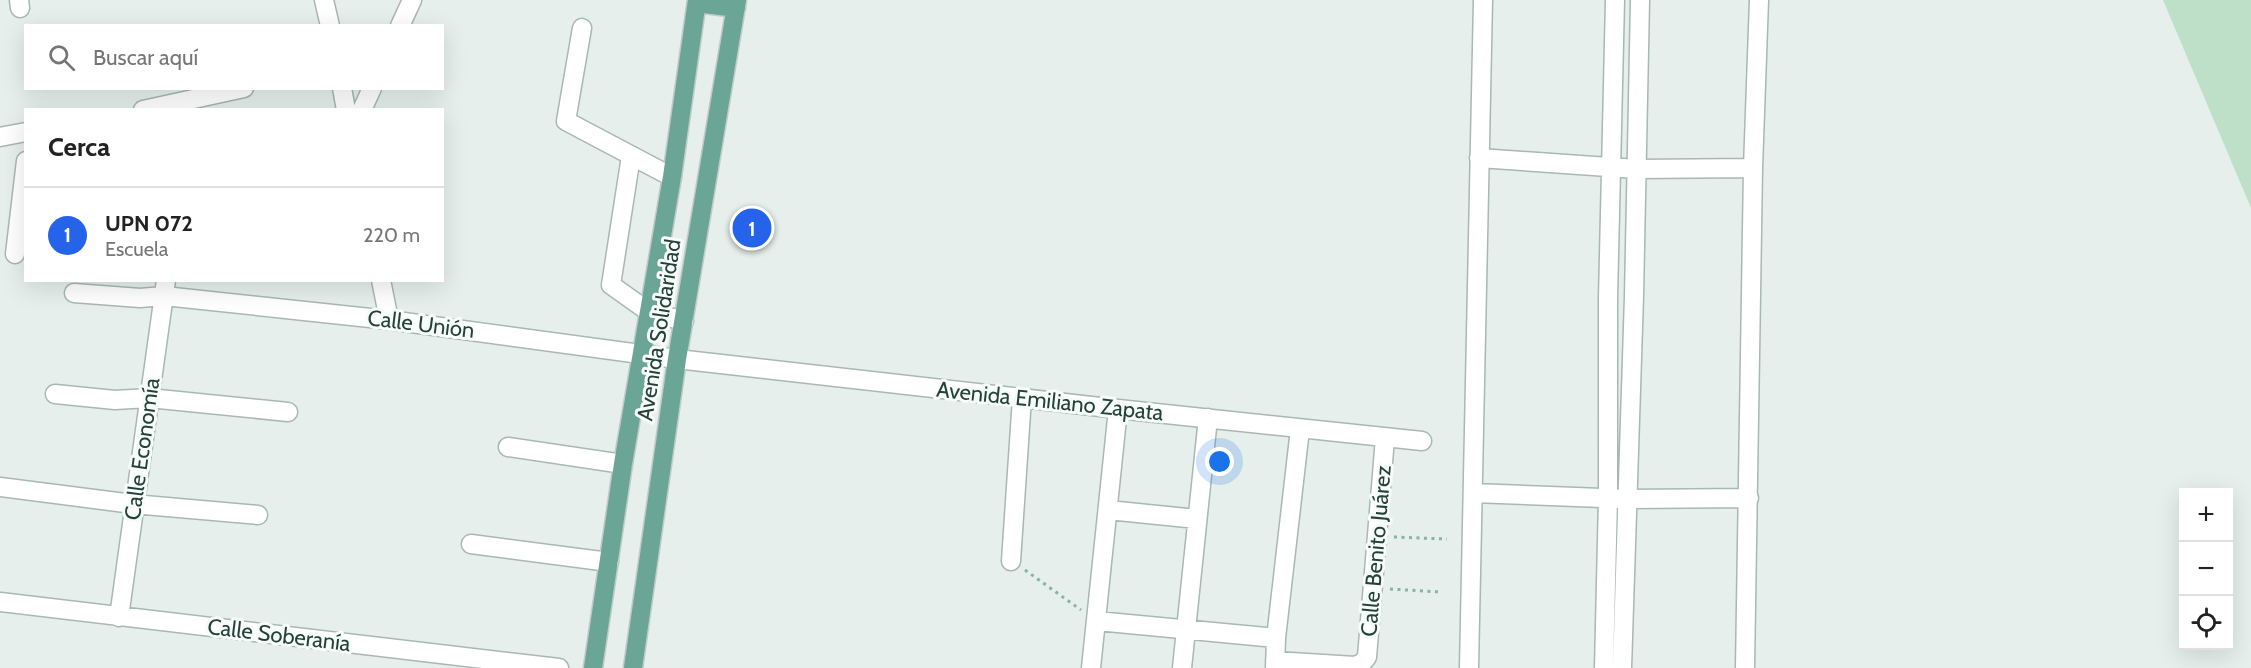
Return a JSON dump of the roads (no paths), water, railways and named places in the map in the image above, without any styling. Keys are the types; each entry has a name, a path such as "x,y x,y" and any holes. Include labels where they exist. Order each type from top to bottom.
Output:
{"main road":[{"path":"697,2 737,4"},
{"name":"Avenida Solidaridad","path":"593,668 623,464 672,177 697,2"},
{"name":"Avenida Solidaridad","path":"633,668 677,358 737,4"}],"street":[{"path":"324,0 330,24"},
{"path":"401,24 412,0"},
{"path":"1469,668 1483,0"},
{"path":"1604,668 1608,498 1608,298 1615,0"},
{"path":"1622,668 1640,0"},
{"path":"1745,668 1753,168 1759,0"},
{"path":"582,28 566,121 672,177"},
{"path":"160,108 186,105 237,90"},
{"path":"342,90 346,108"},
{"path":"363,108 371,90"},
{"path":"0,137 24,132"},
{"path":"631,156 611,285 649,312 684,321"},
{"path":"1479,158 1637,169 1753,168"},
{"path":"15,254 23,202"},
{"path":"381,282 389,320"},
{"name":"Calle Unión","path":"74,293 140,298 165,288 677,358"},
{"name":"Calle Economía","path":"119,617 165,288"},
{"name":"Avenida Emiliano Zapata","path":"677,358 1118,409 1422,441"},
{"path":"54,394 115,400 149,398 288,412"},
{"path":"1011,561 1022,398"},
{"path":"1091,668 1118,409"},
{"path":"1182,668 1208,418"},
{"path":"1300,429 1275,664 1364,666"},
{"name":"Calle Benito Juárez","path":"1364,666 1367,657 1385,438"},
{"path":"507,447 623,464"},
{"path":"0,487 133,504 258,516"},
{"path":"1473,493 1628,499 1749,498"},
{"path":"1108,510 1197,519"},
{"path":"471,544 609,562"},
{"name":"Calle Soberanía","path":"0,602 559,668"},
{"path":"1097,621 1276,638"}],"place":[{"name":"UPN 072","path":"752,228"}]}
